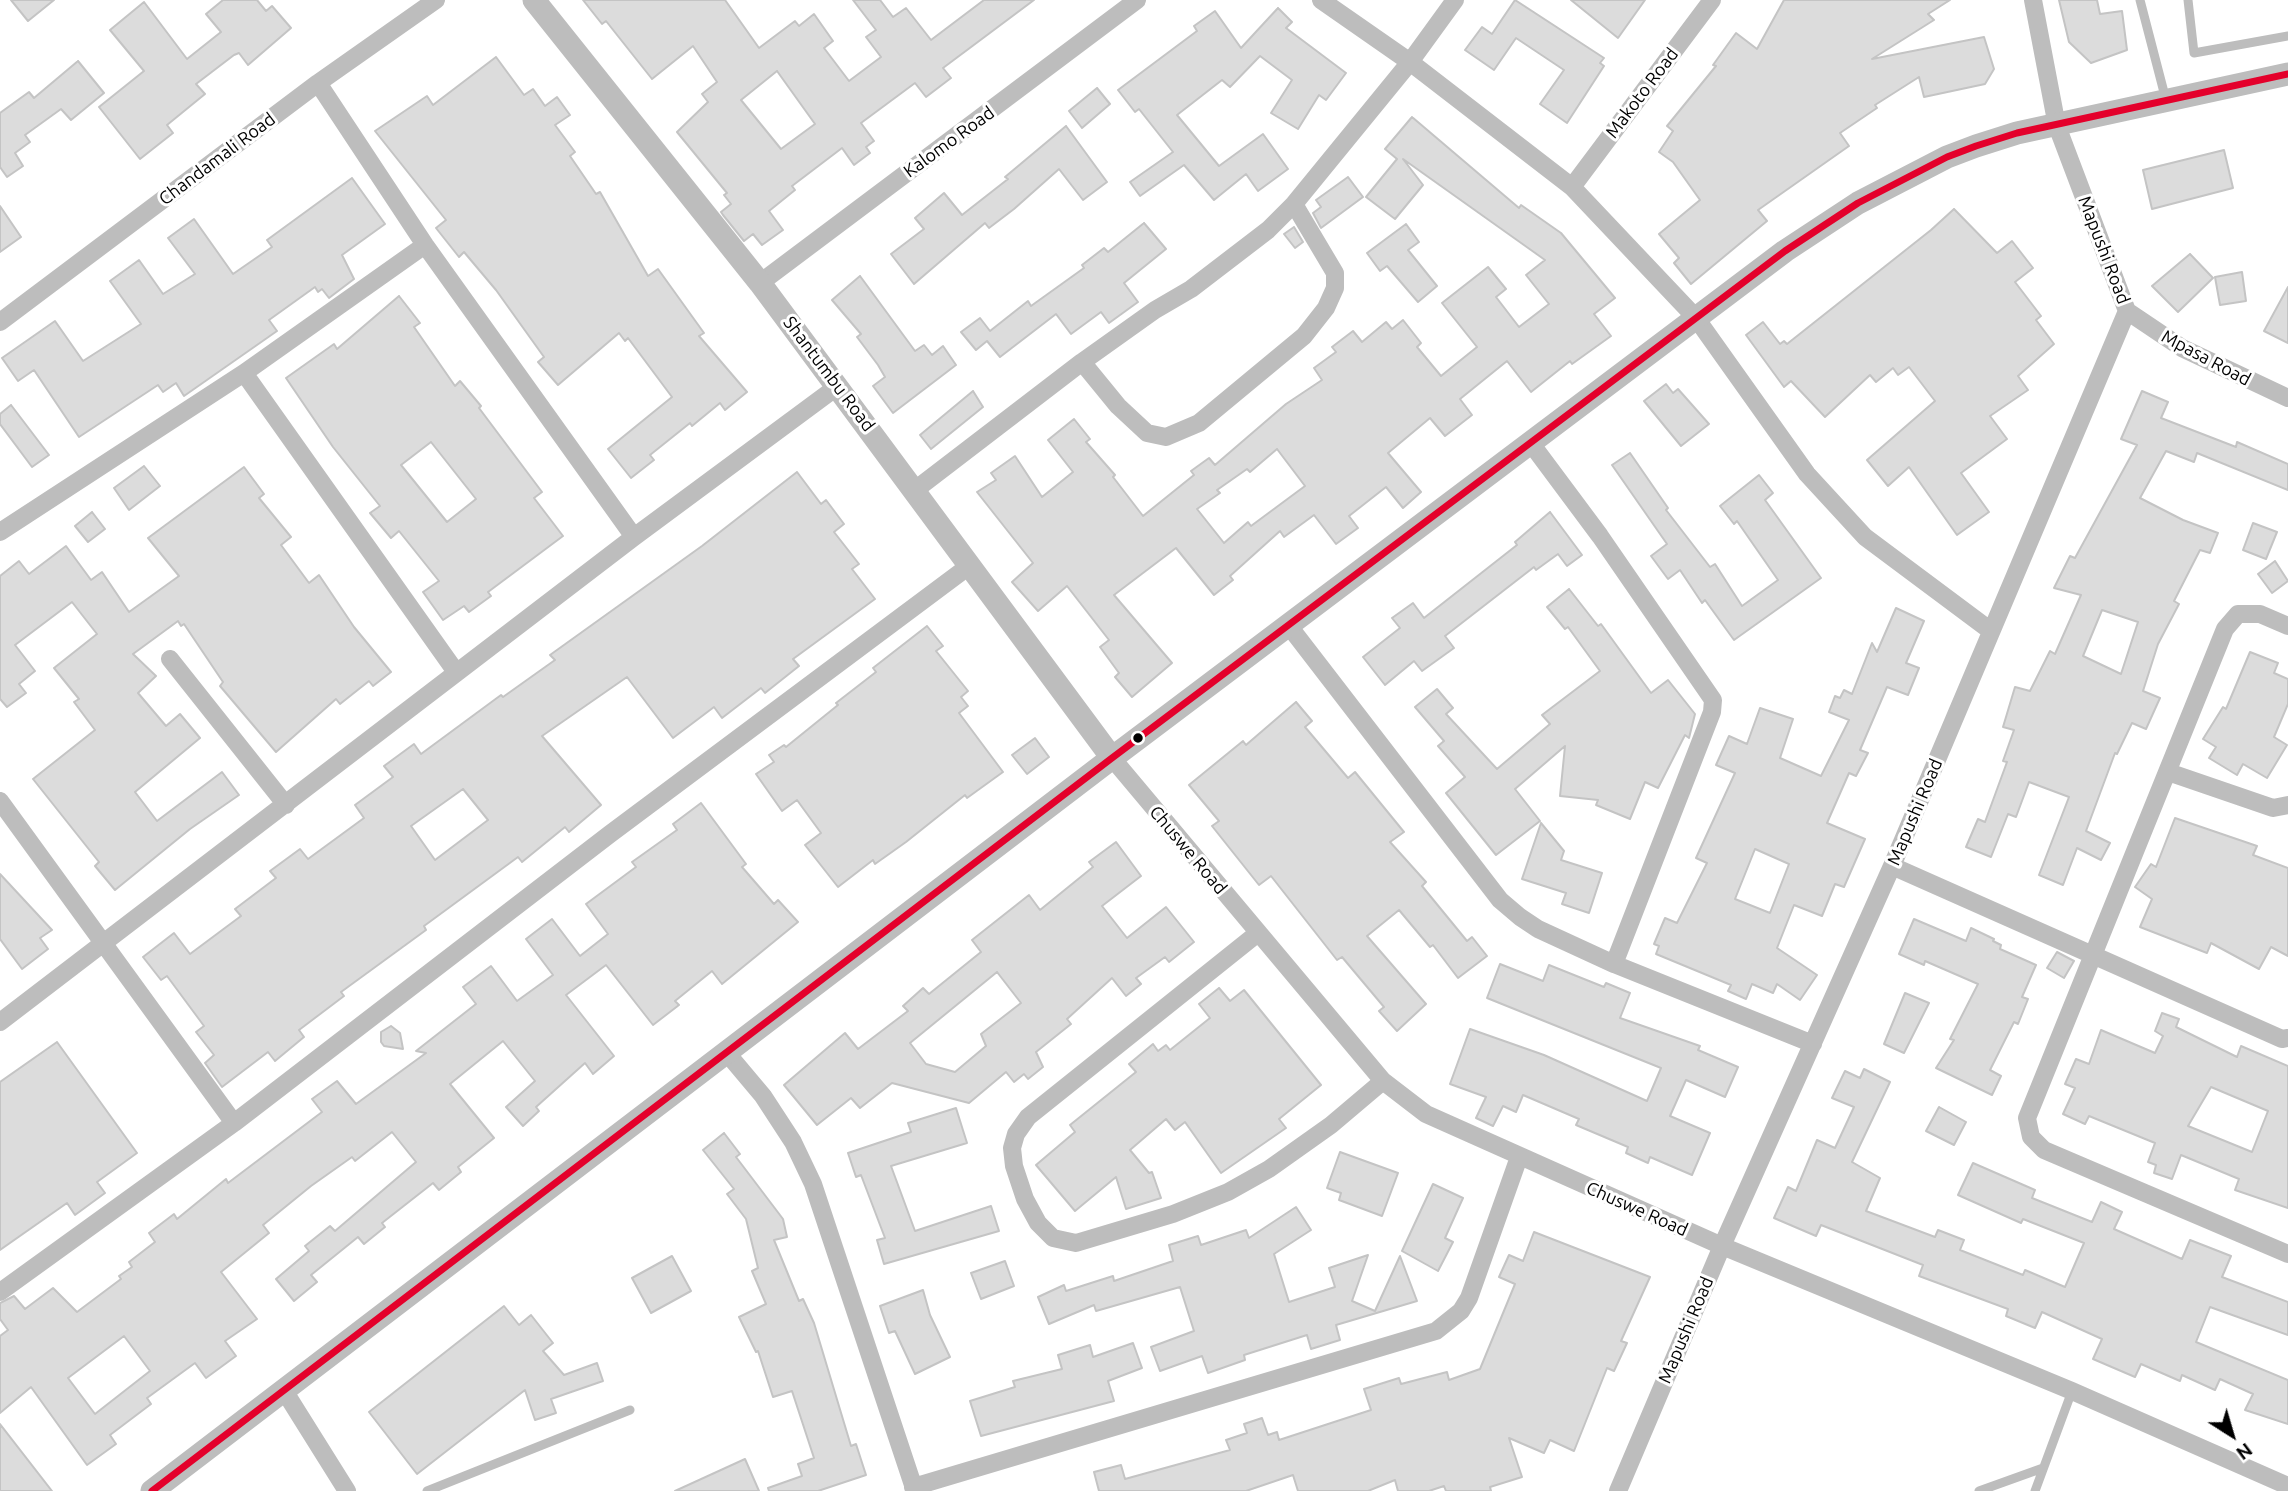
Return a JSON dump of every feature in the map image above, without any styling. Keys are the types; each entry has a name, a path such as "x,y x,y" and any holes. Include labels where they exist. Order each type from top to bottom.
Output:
{"street":[{"name":"Chandamali Road","path":"0,322 318,83 436,0"},
{"name":"Shantumbu Road","path":"534,0 760,283 1112,758"},
{"name":"Kalomo Road","path":"760,283 1137,0"},
{"path":"1321,0 1410,62 1572,187 1696,318 1807,474 1865,537 1991,631"},
{"path":"915,490 1082,362 1234,258 1294,204 1410,62 1455,0"},
{"name":"Makoto Road","path":"1572,187 1713,0"},
{"name":"Mapushi Road","path":"1618,1491 1722,1246 1892,866 2127,311 2057,126 2033,0"},
{"path":"152,1491 1112,758 1785,251 1870,197 1966,149 2017,133 2288,74"},
{"path":"318,83 425,245 634,537"},
{"path":"1082,362 1118,406 1147,433 1166,437 1199,423 1304,336 1326,308 1335,288 1335,273 1294,204"},
{"path":"0,533 244,373 425,245"},
{"name":"Mpasa Road","path":"2127,311 2182,348 2288,398"},
{"path":"244,373 456,672"},
{"path":"0,1022 286,806 456,672 838,386"},
{"path":"1530,442 1600,537 1713,700 1712,712 1614,964"},
{"path":"0,1292 234,1123 610,834 969,566"},
{"path":"2288,626 2260,614 2238,614 2225,629 2096,954 2027,1118 2031,1137 2045,1150 2288,1254"},
{"path":"1289,626 1500,900 1538,929 1614,964 1813,1044"},
{"path":"170,659 286,806"},
{"name":"Chuswe Road","path":"1112,758 1383,1081 1426,1114 1722,1246 2071,1391 2258,1483 2288,1486"},
{"path":"2168,772 2273,808 2288,805"},
{"path":"0,801 234,1123"},
{"path":"1892,866 2096,954 2282,1039 2288,1038"},
{"path":"1258,933 1022,1125 1012,1148 1014,1166 1038,1223 1053,1238 1076,1243 1173,1214 1228,1192 1300,1147 1383,1081"},
{"path":"726,1052 771,1107 793,1142 813,1184 914,1489 1436,1331 1461,1311 1469,1297 1519,1157"},
{"path":"285,1392 347,1491"}],"lane":[{"path":"2140,0 2166,101"},
{"path":"2188,0 2194,53 2288,36"},
{"path":"2035,1491 2071,1391"},
{"path":"427,1491 629,1410"},
{"path":"1979,1491 2043,1468"}],"building":[{"path":"11,0 54,0 28,21"},
{"path":"223,0 257,0 266,11 272,6 291,28 248,65 239,53 196,84 205,94 167,125 173,133 140,159 99,107 144,71 110,30 144,2 187,59 221,32 206,14"},
{"path":"583,0 725,0 759,48 795,21 799,26 814,14 833,41 824,48 849,81 881,57 866,37 876,30 853,0 880,0 893,17 906,8 931,40 984,0 1034,0 943,68 951,78 926,97 915,83 861,123 874,141 866,147 870,153 854,165 842,148 792,186 795,190 769,211 783,230 762,245 753,234 744,241 723,215 721,212 731,204 724,195 727,193 677,132 708,102 702,94 717,82 693,46 652,79 606,21 602,24","holes":["777,71 815,124 781,149 741,100"]},
{"path":"1515,0 1604,58 1600,63 1604,66 1567,123 1540,104 1564,70 1516,38 1494,70 1465,50 1482,27 1492,34"},
{"path":"1571,0 1645,0 1618,38"},
{"path":"1784,0 1950,0 1928,14 1934,20 1872,59 1984,37 1994,69 1985,84 1924,97 1919,77 1875,105 1877,108 1840,133 1849,146 1758,210 1767,221 1691,284 1674,263 1679,258 1659,234 1700,200 1673,162 1659,152 1673,131 1667,126 1716,66 1713,65 1736,33 1757,49"},
{"path":"2059,0 2097,0 2100,14 2122,11 2127,50 2091,63 2069,42"},
{"path":"1278,8 1292,22 1286,28 1346,73 1326,100 1319,95 1298,129 1271,113 1292,80 1260,56 1230,87 1222,80 1177,115 1219,166 1263,134 1288,169 1258,191 1246,174 1214,200 1184,165 1140,196 1130,182 1173,152 1139,109 1135,112 1118,90 1197,31 1194,26 1215,11 1241,48"},
{"path":"496,57 524,95 533,89 545,106 557,97 570,115 555,125 575,152 570,156 596,194 600,192 648,276 658,269 704,333 699,336 747,392 725,410 720,403 692,426 690,423 650,455 654,460 631,478 608,449 672,397 628,338 625,341 619,333 558,385 538,362 544,357 496,290 464,252 459,257 436,228 446,220 375,131 427,96 433,105"},
{"path":"78,61 104,93 71,120 61,109 25,135 30,142 15,153 23,166 7,177 0,167 0,113 29,92 34,98"},
{"path":"1097,88 1110,104 1082,128 1069,111"},
{"path":"1412,117 1519,208 1521,205 1561,233 1615,298 1594,314 1611,336 1572,364 1570,361 1531,392 1507,361 1460,399 1472,415 1445,436 1430,418 1388,453 1421,492 1403,508 1386,487 1349,516 1358,528 1336,544 1314,515 1284,537 1280,531 1230,576 1233,580 1214,595 1176,548 1114,595 1172,663 1132,697 1115,677 1119,673 1100,647 1109,640 1067,586 1038,611 1012,582 1033,563 977,492 996,480 991,473 1015,456 1042,497 1073,472 1048,440 1074,419 1090,439 1086,442 1115,475 1113,477 1143,516 1194,475 1191,471 1209,458 1215,465 1286,404 1322,380 1314,368 1336,352 1332,347 1353,331 1362,342 1386,322 1392,329 1403,320 1421,343 1417,347 1441,376 1477,347 1442,303 1488,267 1506,289 1496,297 1519,327 1549,304 1526,275 1545,260 1403,159 1423,185 1395,219 1366,197 1397,159 1385,149","holes":["1277,449 1305,486 1251,526 1248,522 1224,543 1197,509 1220,493 1217,490 1247,469 1250,472"]},
{"path":"1066,126 1107,182 1083,200 1059,169 989,228 985,223 914,284 891,254 924,229 915,218 944,193 962,215 1008,179 1005,177"},
{"path":"2224,150 2233,188 2152,209 2143,170"},
{"path":"1348,177 1363,197 1321,228 1313,213 1321,207 1316,200"},
{"path":"352,178 385,224 342,255 354,279 329,298 322,289 318,292 315,287 269,320 277,331 184,396 176,383 163,392 158,385 79,437 34,370 18,381 2,358 55,321 83,361 141,324 110,281 139,260 163,294 195,274 168,238 194,219 233,274 272,247 267,240"},
{"path":"0,206 21,237 0,252"},
{"path":"1954,209 1997,253 2012,241 2033,268 2015,282 2041,316 2036,320 2054,344 2018,376 2028,390 1990,416 2007,439 1961,473 1989,512 1957,535 1909,467 1888,486 1867,460 1935,401 1909,367 1898,375 1893,368 1876,382 1870,375 1825,417 1791,381 1784,387 1746,335 1763,322 1780,344 1784,341 1787,344"},
{"path":"1144,223 1166,249 1124,283 1138,302 1109,323 1101,312 1071,334 1056,314 1000,357 987,341 976,350 961,332 980,318 990,331 1028,301 1031,306 1084,268 1082,265 1104,248 1108,252"},
{"path":"1406,224 1419,242 1408,250 1437,286 1418,302 1387,266 1380,271 1367,253"},
{"path":"1294,227 1303,242 1295,248 1284,234"},
{"path":"2190,254 2213,278 2178,312 2152,286"},
{"path":"2242,272 2246,301 2220,305 2215,277"},
{"path":"860,276 915,351 924,345 932,355 943,346 956,365 893,413 873,386 885,377 857,337 861,334 832,300"},
{"path":"2288,287 2288,343 2264,331"},
{"path":"399,296 420,323 414,327 455,386 460,381 481,406 479,408 542,492 534,498 563,536 488,592 491,596 469,612 464,606 443,620 423,592 439,581 399,531 391,538 370,513 380,506 333,447 286,378 334,344 337,349","holes":["431,442 476,499 447,522 401,465"]},
{"path":"1666,384 1673,393 1678,389 1709,424 1681,446 1644,401"},
{"path":"973,391 983,407 931,449 920,435"},
{"path":"2142,391 2168,402 2161,418 2236,447 2237,442 2288,464 2288,490 2197,453 2194,462 2166,451 2140,498 2183,520 2218,533 2210,553 2200,550 2174,601 2179,604 2158,644 2143,691 2160,698 2146,729 2132,723 2117,754 2115,753 2086,831 2110,843 2101,860 2077,848 2063,885 2039,875 2069,797 2029,782 2016,817 2008,814 1991,857 1966,847 1978,819 1985,822 2007,762 2003,761 2014,730 2003,727 2015,687 2030,691 2050,651 2055,654 2081,595 2054,588 2070,556 2075,558 2137,445 2121,439","holes":["2102,610 2138,622 2121,674 2083,656"]},
{"path":"11,405 49,455 32,467 0,424 0,414"},
{"path":"1630,453 1668,508 1666,510 1710,567 1715,564 1742,606 1778,580 1737,521 1734,524 1720,506 1759,475 1773,493 1765,500 1821,578 1734,640 1705,600 1702,603 1680,570 1668,579 1651,556 1667,544 1612,465"},
{"path":"144,466 160,486 129,510 114,488"},
{"path":"244,467 264,494 259,498 291,537 281,545 309,583 319,575 354,627 391,672 373,686 369,681 340,704 336,699 276,752 220,686 223,682 184,624 181,626 178,621 133,654 156,676 138,693 166,726 180,714 200,738 135,792 157,821 222,772 239,795 190,829 115,890 95,866 99,862 33,779 95,730 74,702 79,699 54,668 97,634 72,602 15,645 35,671 19,684 26,693 7,707 0,699 0,576 19,561 29,574 66,546 91,580 102,572 129,612 179,576 148,538"},
{"path":"797,472 821,504 826,500 844,524 834,532 859,564 852,569 875,599 793,659 799,666 765,693 761,688 722,718 714,707 673,738 627,677 542,736 601,805 569,832 565,827 522,862 518,857 424,926 426,930 341,992 344,996 299,1030 304,1037 275,1061 268,1052 222,1087 205,1063 214,1055 196,1032 204,1026 167,976 161,980 143,957 174,933 190,954 241,916 235,909 276,878 270,871 300,849 308,859 364,818 355,805 393,777 384,766 414,744 421,754 501,695 503,697 555,660 550,655 702,546","holes":["463,789 488,820 435,860 411,826"]},
{"path":"92,512 105,529 88,542 75,526"},
{"path":"1550,512 1582,555 1567,566 1558,554 1536,570 1534,567 1445,636 1454,648 1422,671 1414,661 1385,685 1363,657 1400,628 1392,618 1413,603 1424,618 1517,545 1515,542"},
{"path":"2253,523 2277,532 2266,559 2243,550"},
{"path":"2275,561 2288,581 2272,593 2258,574"},
{"path":"1569,589 1598,626 1601,624 1651,693 1668,680 1695,714 1689,738 1685,735 1658,788 1645,782 1630,819 1596,805 1598,800 1560,796 1565,746 1515,789 1540,821 1496,855 1446,793 1465,777 1438,746 1444,741 1415,707 1437,689 1453,708 1446,714 1497,769 1550,724 1542,715 1600,671 1568,627 1565,629 1547,607"},
{"path":"1896,608 1924,621 1906,663 1919,668 1908,695 1887,687 1860,750 1868,753 1856,776 1849,773 1827,823 1865,839 1844,887 1835,884 1822,916 1794,905 1777,948 1817,975 1800,1000 1777,984 1773,993 1752,984 1746,999 1728,991 1731,985 1656,954 1659,946 1654,944 1665,918 1677,923 1707,863 1696,858 1735,773 1716,765 1729,736 1747,744 1760,708 1793,719 1780,758 1821,776 1849,720 1829,712 1835,696 1840,698 1844,690 1852,694 1872,643 1877,652","holes":["1755,849 1789,864 1770,913 1735,899"]},
{"path":"927,626 943,646 936,651 968,691 961,697 968,706 959,713 1003,772 967,798 965,795 906,842 875,864 873,860 838,887 805,845 821,833 797,800 782,811 756,774 774,762 769,755 784,745 786,747 838,705 836,703 876,672 873,668"},
{"path":"2250,652 2278,663 2274,673 2288,679 2288,704 2274,737 2287,745 2267,778 2243,764 2237,775 2209,758 2216,747 2203,739 2223,707 2226,709"},
{"path":"1296,702 1312,721 1305,727 1348,778 1355,772 1404,832 1390,842 1426,882 1422,886 1467,941 1472,937 1487,956 1458,978 1433,945 1430,947 1399,910 1367,936 1426,1004 1397,1031 1379,1011 1384,1007 1342,957 1337,960 1271,876 1259,885 1212,826 1219,821 1189,785 1243,741 1246,745"},
{"path":"1035,738 1049,757 1027,774 1012,755"},
{"path":"701,803 746,864 742,867 774,904 778,900 798,922 722,984 712,971 675,1001 679,1005 653,1025 606,965 566,995 614,1056 593,1074 585,1063 536,1107 539,1111 523,1126 506,1107 535,1081 503,1041 450,1084 494,1138 458,1167 461,1172 439,1190 433,1183 382,1223 385,1227 364,1244 358,1237 311,1275 317,1282 294,1301 276,1279 309,1251 305,1246 330,1226 335,1231 416,1162 392,1132 355,1161 352,1157 311,1186 263,1225 269,1233 221,1272 257,1319 225,1341 236,1356 206,1378 195,1363 147,1398 151,1404 110,1435 116,1444 87,1465 31,1387 0,1413 0,1336 8,1330 0,1319 0,1303 14,1296 25,1309 53,1288 77,1312 121,1279 119,1276 132,1267 129,1262 155,1242 149,1233 174,1214 177,1219 226,1179 228,1183 322,1112 312,1099 337,1081 356,1104 426,1053 416,1051 476,1004 463,987 491,966 517,1001 553,975 526,939 552,919 580,956 608,934 586,904 636,867 632,862 677,830 673,824","holes":["124,1336 150,1371 95,1414 68,1378"]},
{"path":"2175,818 2257,846 2253,855 2288,868 2288,956 2271,947 2259,969 2211,943 2207,953 2140,927 2152,899 2135,887 2151,864 2156,867"},
{"path":"1541,823 1564,851 1561,860 1602,873 1589,913 1562,904 1566,893 1522,879"},
{"path":"1116,842 1141,876 1102,906 1127,938 1166,907 1194,942 1169,962 1165,957 1136,978 1141,984 1126,996 1112,978 1067,1019 1071,1024 1036,1052 1043,1067 1028,1079 1024,1074 1014,1082 1006,1072 969,1103 892,1083 860,1108 851,1098 817,1125 784,1085 845,1033 858,1049 908,1011 903,1006 923,988 929,994 981,952 972,940 1029,895 1040,910 1093,867 1089,862","holes":["997,972 1021,1003 981,1034 986,1046 955,1072 926,1064 910,1043"]},
{"path":"0,874 52,930 40,938 48,949 22,969 0,939"},
{"path":"1914,919 1966,941 1971,928 1994,939 1993,941 2001,945 2000,949 2036,965 2022,997 2028,999 2018,1024 2014,1022 1990,1070 2001,1076 1992,1095 1936,1068 1954,1040 1950,1039 1978,984 1925,961 1924,965 1899,954"},
{"path":"2057,952 2074,961 2064,978 2047,968"},
{"path":"1500,964 1543,981 1549,965 1604,987 1606,983 1630,993 1620,1018 1700,1046 1698,1050 1738,1067 1725,1097 1686,1080 1670,1116 1710,1133 1692,1175 1650,1157 1648,1163 1626,1153 1628,1147 1576,1125 1579,1119 1523,1095 1516,1112 1503,1106 1493,1126 1476,1118 1486,1097 1450,1084 1470,1029 1544,1055 1647,1101 1661,1068 1487,998"},
{"path":"1219,988 1230,1001 1244,990 1321,1085 1279,1119 1286,1128 1221,1173 1185,1122 1175,1130 1166,1119 1130,1150 1149,1173 1152,1172 1161,1198 1126,1209 1116,1177 1075,1211 1036,1165 1075,1132 1070,1125 1136,1072 1129,1064 1153,1044 1158,1051 1166,1045 1170,1050 1210,1018 1199,1004"},
{"path":"1905,993 1929,1003 1904,1053 1884,1044"},
{"path":"2162,1013 2179,1019 2176,1027 2237,1057 2241,1046 2288,1066 2288,1208 2235,1190 2239,1179 2181,1155 2172,1179 2154,1173 2156,1165 2148,1162 2155,1143 2089,1116 2085,1124 2063,1114 2075,1088 2065,1084 2076,1059 2089,1064 2101,1030 2155,1053 2163,1036 2155,1031","holes":["2211,1087 2268,1111 2252,1152 2188,1126"]},
{"path":"391,1026 400,1033 403,1049 384,1046 381,1042 381,1032"},
{"path":"57,1042 137,1153 97,1182 105,1193 75,1215 67,1203 0,1250 0,1082"},
{"path":"1864,1069 1890,1082 1852,1162 1880,1178 1866,1211 1935,1237 1938,1230 1964,1240 1960,1250 2023,1275 2025,1270 2065,1287 2084,1243 2023,1219 2021,1223 1958,1195 1973,1163 2035,1190 2032,1198 2092,1222 2101,1202 2122,1212 2114,1229 2182,1259 2190,1240 2231,1256 2222,1277 2288,1302 2288,1335 2210,1307 2196,1342 2288,1380 2288,1424 2245,1410 2253,1394 2220,1379 2215,1390 2182,1375 2180,1381 2141,1364 2135,1377 2093,1359 2102,1339 2042,1312 2035,1328 2006,1316 2008,1309 1919,1276 1923,1265 1821,1225 1816,1236 1774,1218 1788,1187 1796,1191 1817,1140 1835,1148 1854,1107 1832,1098 1845,1071 1860,1078"},
{"path":"1939,1107 1966,1122 1954,1145 1926,1131"},
{"path":"956,1108 967,1143 891,1166 915,1231 991,1206 999,1231 884,1264 877,1240 885,1238 861,1175 856,1177 848,1153 911,1132 908,1123"},
{"path":"724,1133 740,1154 736,1157 783,1219 787,1237 774,1240 799,1301 803,1299 814,1323 851,1446 856,1444 866,1475 818,1491 769,1491 768,1488 802,1476 798,1464 814,1458 792,1391 773,1397 758,1351 756,1352 739,1317 766,1304 752,1271 758,1268 746,1219 727,1194 734,1189 703,1150"},
{"path":"1340,1152 1398,1173 1382,1216 1339,1200 1341,1193 1327,1188"},
{"path":"1433,1184 1463,1198 1445,1238 1453,1242 1438,1271 1402,1251"},
{"path":"1296,1207 1311,1230 1274,1254 1289,1302 1335,1287 1329,1268 1368,1255 1352,1301 1375,1311 1400,1256 1417,1301 1336,1325 1340,1340 1311,1349 1307,1335 1244,1355 1245,1360 1208,1373 1202,1356 1160,1371 1151,1347 1194,1331 1180,1287 1096,1311 1094,1305 1049,1324 1038,1297 1064,1285 1066,1291 1113,1276 1114,1281 1173,1261 1169,1245 1198,1236 1201,1245 1246,1230 1249,1238"},
{"path":"1534,1232 1650,1277 1621,1341 1627,1343 1614,1371 1607,1368 1574,1451 1550,1440 1544,1453 1509,1438 1522,1477 1490,1487 1491,1491 1446,1491 1444,1486 1429,1491 1398,1491 1395,1480 1368,1491 1298,1491 1293,1475 1246,1491 1099,1491 1094,1472 1121,1465 1125,1479 1230,1450 1226,1440 1247,1433 1244,1424 1262,1418 1268,1435 1277,1432 1279,1440 1371,1410 1364,1389 1399,1378 1401,1384 1447,1372 1449,1380 1480,1369 1515,1284 1499,1277 1509,1255 1523,1261"},
{"path":"672,1256 691,1291 651,1313 632,1278"},
{"path":"1005,1261 1014,1286 981,1299 971,1273"},
{"path":"923,1290 930,1315 950,1357 915,1374 895,1331 889,1333 880,1306"},
{"path":"504,1306 519,1325 531,1315 553,1343 543,1351 564,1375 597,1363 603,1381 551,1399 556,1413 535,1420 525,1390 417,1474 369,1412"},
{"path":"1133,1343 1142,1368 1108,1381 1114,1401 981,1436 970,1401 1015,1387 1013,1381 1062,1369 1058,1355 1090,1345 1093,1357"},
{"path":"0,1424 52,1491 0,1491"},
{"path":"745,1459 759,1491 675,1491"}],"transit line":[{"path":"152,1491 1112,758 1785,251 1858,203 1947,157 1976,146 2017,133 2288,74"}]}
